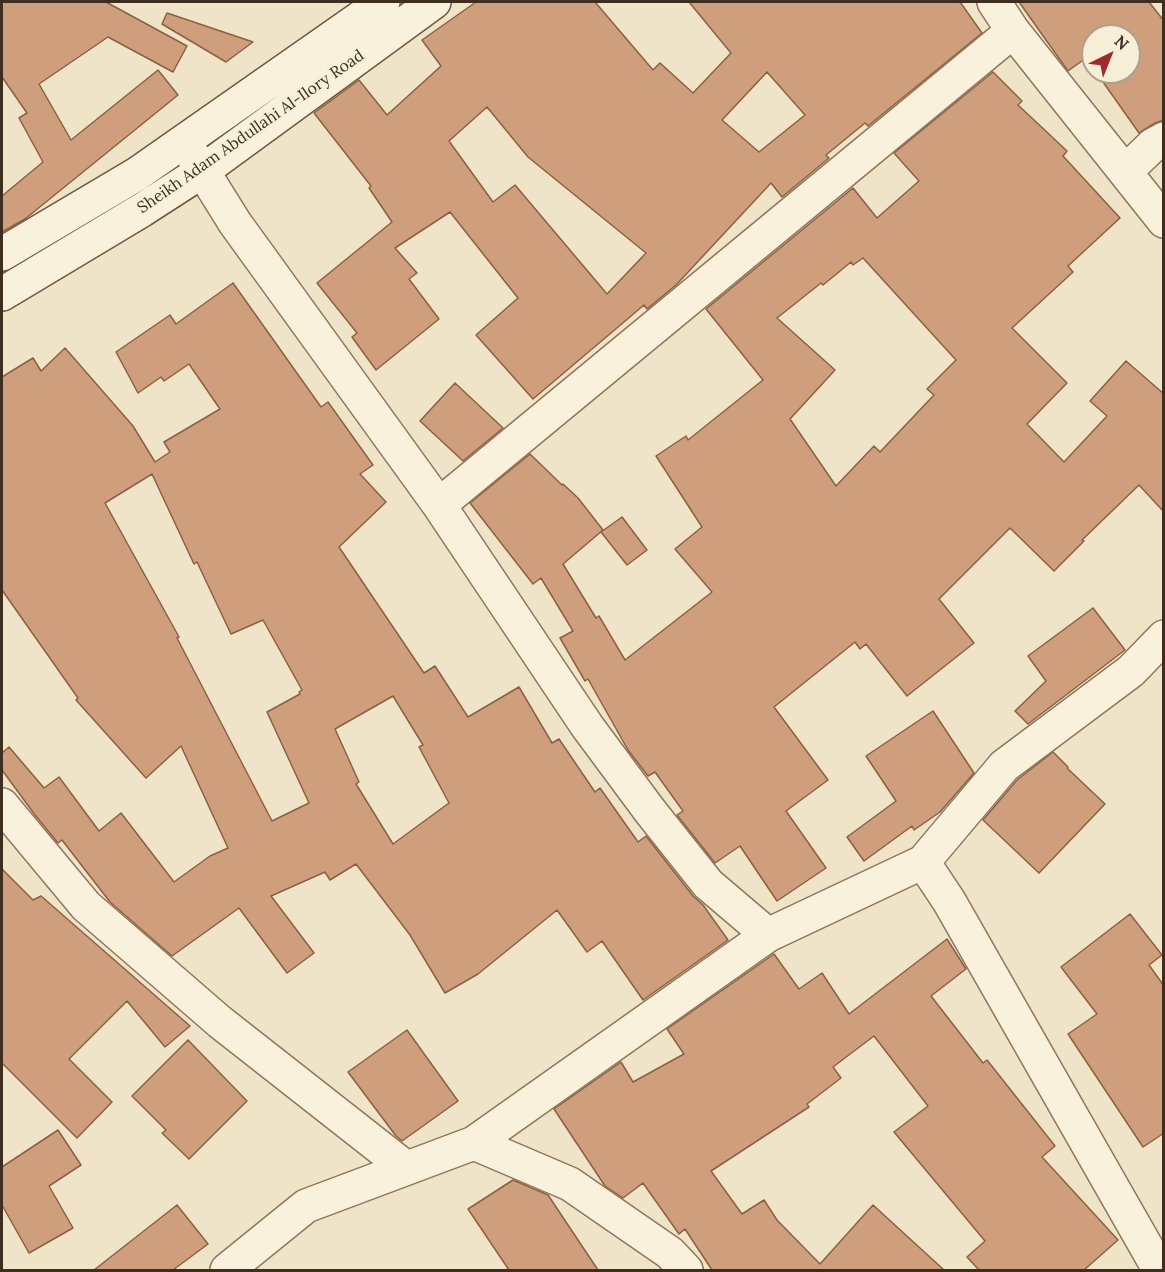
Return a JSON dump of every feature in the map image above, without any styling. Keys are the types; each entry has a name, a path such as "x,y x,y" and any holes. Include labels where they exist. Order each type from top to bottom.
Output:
{"street":[{"name":"Sheikh Adam Abdullahi Al-Ilory Road","path":"2,254 137,174 383,2"},
{"name":"Sheikh Adam Abdullahi Al-Ilory Road","path":"2,294 204,170 434,2"},
{"path":"993,2 1013,31 1164,221"},
{"path":"439,505 1013,31"},
{"path":"1125,172 1153,145 1164,139"},
{"path":"184,142 204,170 235,223 439,505 587,726 708,884 768,935"},
{"path":"227,1270 306,1206 474,1143 768,935 923,862 1004,766 1131,671 1164,637"},
{"path":"2,806 86,906 220,1022 406,1168"},
{"path":"923,862 949,901 1155,1262 1157,1270"},
{"path":"474,1143 570,1184 670,1253 686,1270"}],"building":[{"path":"2,2 106,2 187,46 173,72 108,37 39,84 71,140 158,70 178,95 25,219 2,232 2,196 43,162 19,118 27,113 2,77"},
{"path":"476,2 595,2 653,70 660,63 693,93 731,53 689,2 960,2 982,33 868,126 865,123 826,155 829,158 782,197 771,183 677,284 647,309 644,305 533,399 476,335 518,298 450,212 395,248 417,273 409,279 439,319 376,370 352,337 357,333 317,283 392,222 369,188 371,186 314,113 359,80 387,115 441,66 422,40","holes":["767,72 805,115 759,152 722,120","487,107 528,157 646,253 607,294 515,185 493,202 449,141"]},
{"path":"1019,2 1149,2 1164,21 1164,120 1139,133 1104,84 1141,84 1141,24 1081,24 1081,62 1068,71"},
{"path":"167,13 253,42 226,62 162,24"},
{"path":"993,72 1022,101 1018,105 1067,151 1063,156 1120,218 1068,266 1073,272 1012,328 1067,383 1027,424 1064,462 1107,416 1090,401 1126,361 1164,394 1164,512 1139,485 1082,540 1084,541 1054,571 1010,528 939,599 974,643 907,696 866,644 860,649 855,642 774,707 828,780 786,811 826,868 777,901 740,846 715,863 677,815 683,811 655,772 648,776 628,750 588,679 585,681 560,638 573,631 541,578 533,584 470,503 530,454 578,498 603,530 563,564 596,618 599,616 625,660 712,592 675,549 702,527 656,456 686,436 688,440 763,380 706,309 853,188 877,218 919,181 894,153","holes":["863,258 956,360 927,389 934,395 880,452 874,446 836,486 790,419 835,370 777,318 851,262 853,265"]},
{"path":"233,283 321,407 328,402 373,465 360,474 386,502 339,547 424,673 435,666 468,717 519,687 552,743 559,739 595,792 600,788 638,842 646,836 693,896 703,905 728,940 643,1000 602,941 587,952 557,910 478,974 445,993 410,935 356,864 330,880 325,872 271,896 314,953 287,973 239,908 172,956 110,902 62,840 58,843 35,815 2,770 2,753 9,747 44,788 59,777 99,831 121,813 174,882 210,856 228,848 181,746 146,778 76,700 78,698 2,590 2,377 33,358 41,371 65,348 133,426 155,462 170,452 164,442 220,409 189,364 164,381 161,377 138,393 116,352 170,315 176,324","holes":["152,474 194,564 197,562 231,634 263,620 302,690 300,694 267,712 309,803 272,821 177,638 179,637 105,503","393,696 423,745 419,747 449,803 393,844 356,784 359,782 335,729"]},
{"path":"455,383 503,428 463,461 420,421"},
{"path":"622,517 647,550 627,565 601,532"},
{"path":"1093,608 1125,650 1028,724 1015,711 1046,681 1028,656"},
{"path":"933,711 974,773 940,812 914,830 912,826 864,861 847,837 896,801 866,756"},
{"path":"1053,752 1105,804 1039,873 983,820 1017,780"},
{"path":"2,869 33,900 41,896 190,1026 165,1047 127,1001 69,1059 112,1102 77,1138 2,1063"},
{"path":"1130,914 1162,955 1149,965 1164,986 1164,1133 1143,1147 1068,1034 1097,1014 1061,967"},
{"path":"947,939 966,969 931,996 983,1063 987,1060 1055,1146 1042,1157 1118,1240 1084,1270 979,1270 967,1257 985,1241 894,1132 928,1106 874,1036 833,1067 841,1078 807,1104 809,1107 711,1171 742,1214 764,1200 777,1220 820,1264 873,1205 944,1270 712,1270 685,1229 679,1234 643,1183 623,1198 605,1186 554,1109 621,1062 633,1082 684,1054 667,1029 774,954 799,989 822,973 849,1014"},
{"path":"407,1030 458,1101 402,1141 348,1072"},
{"path":"188,1040 247,1101 189,1159 162,1133 166,1130 132,1096"},
{"path":"58,1130 81,1165 49,1186 73,1228 29,1253 2,1205 2,1167"},
{"path":"513,1180 548,1195 598,1270 509,1270 468,1209"},
{"path":"177,1205 208,1244 173,1270 94,1270"}]}
